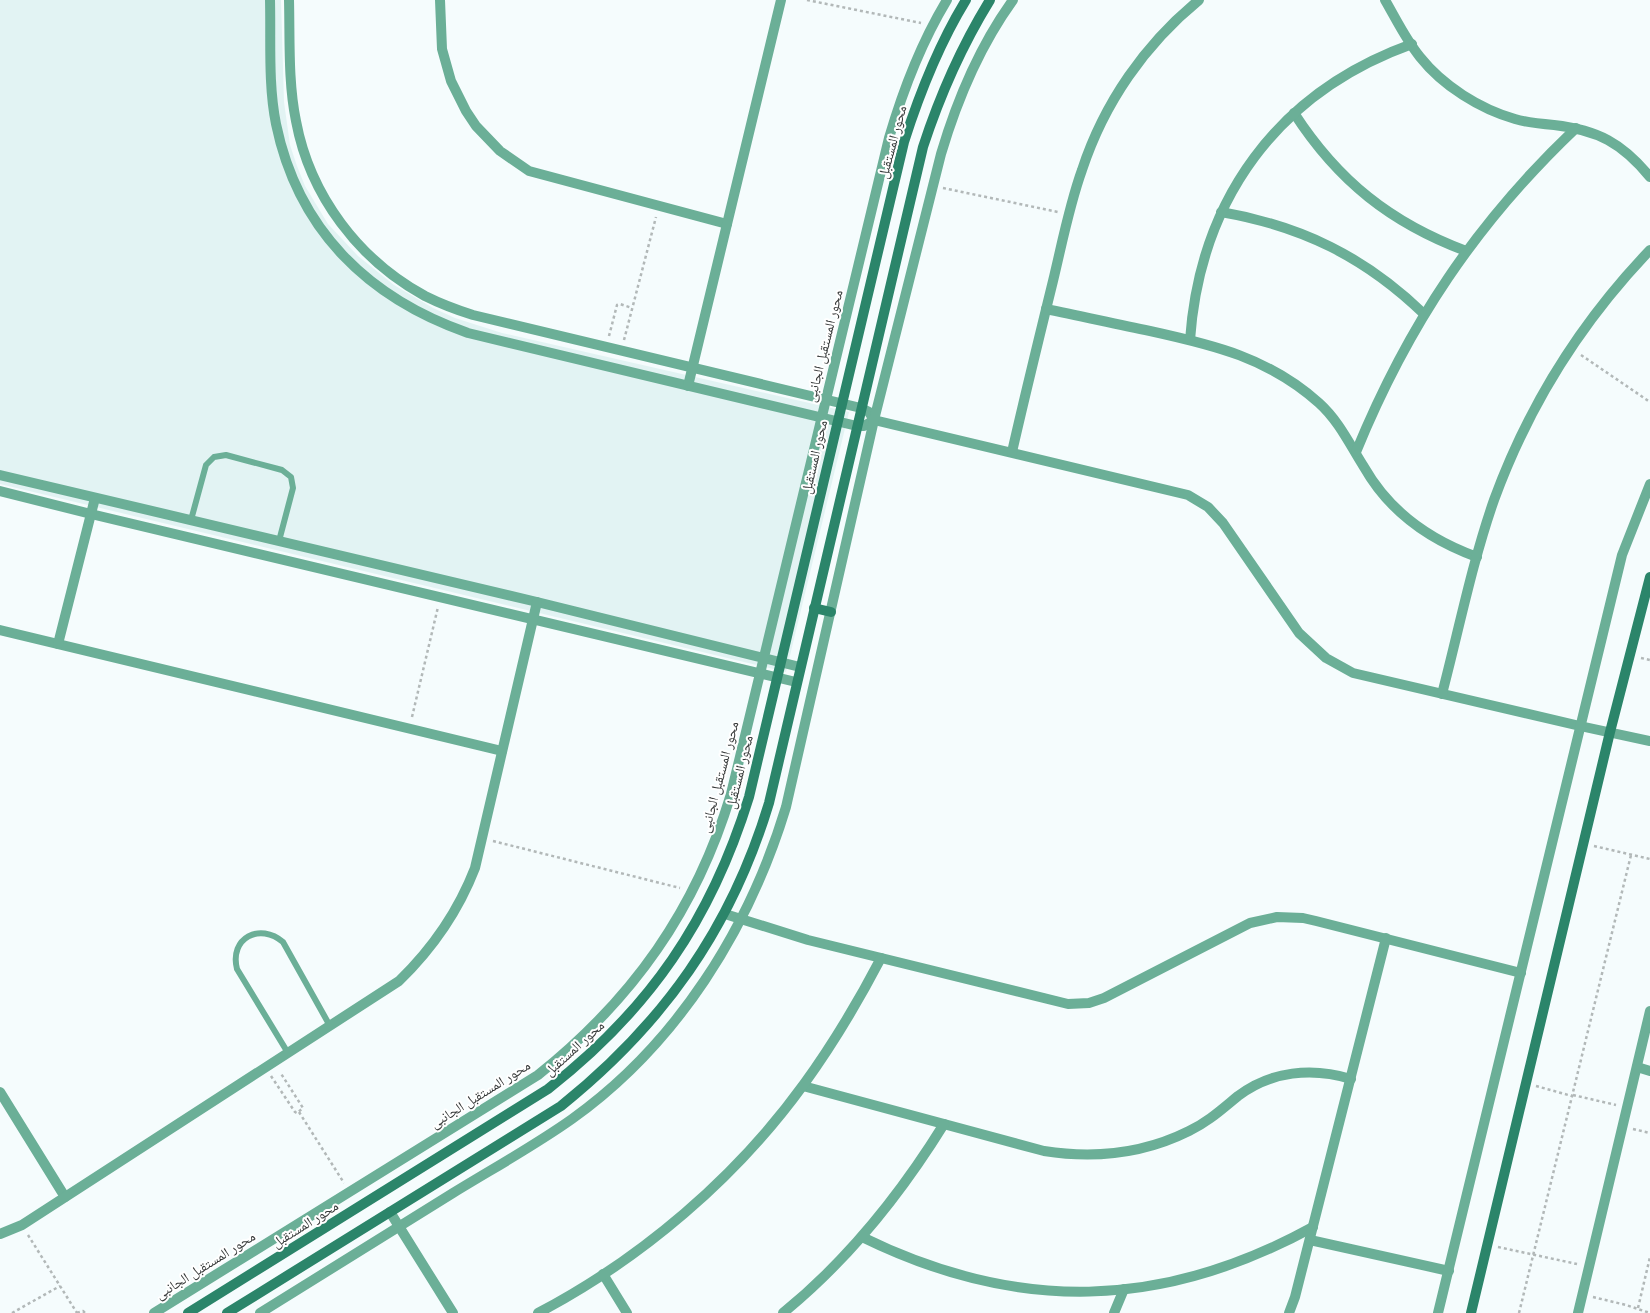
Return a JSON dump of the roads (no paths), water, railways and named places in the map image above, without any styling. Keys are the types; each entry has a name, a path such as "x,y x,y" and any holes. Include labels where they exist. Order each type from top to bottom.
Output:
{"street":[{"path":"270,0 272,96 282,150 291,175 313,217 333,245 352,265 394,299 442,324 468,333 857,426 864,426 874,420 1182,493 1199,500 1216,514 1299,633 1316,651 1339,666 1353,673 1650,741"},
{"path":"289,0 292,96 302,146 310,169 320,192 333,214 357,243 384,269 405,284 450,307 473,315 861,408 870,412 874,420"},
{"path":"440,0 442,49 451,81 466,111 492,143 514,162 529,171 727,224"},
{"path":"688,386 781,0"},
{"name":"محور المستقبل الجانبى","path":"154,1313 538,1075 571,1048 603,1017 643,970 678,920 693,892 723,820 764,658 888,138 912,70 933,25 947,0"},
{"name":"محور المستقبل","path":"188,1313 548,1089 589,1056 638,1006 676,955 707,903 720,878 731,851 749,797 776,677 904,142 915,109 941,45 966,0"},
{"path":"227,1313 561,1106 603,1071 631,1043 674,994 694,967 725,914 748,866 761,831 769,803 796,682 923,147 933,115 959,53 990,0"},
{"path":"260,1313 571,1120 621,1078 663,1035 689,1003 726,947 741,920 767,865 786,807 874,420 940,154 962,93 990,36 1013,0"},
{"path":"1012,452 1081,170 1091,144 1117,93 1150,47 1169,27 1200,0"},
{"path":"1385,0 1420,57 1433,71 1464,95 1516,120 1576,128 1591,132 1620,147 1634,157 1650,177"},
{"path":"1190,340 1199,274 1205,253 1221,212 1241,176 1253,159 1294,113 1311,98 1349,72 1390,52 1412,44"},
{"path":"1294,113 1323,154 1358,190 1382,209 1420,232 1466,251"},
{"path":"1356,452 1387,381 1424,314 1466,251 1520,185 1576,128"},
{"path":"1221,212 1247,216 1290,229 1343,252 1386,280 1424,314"},
{"path":"1442,694 1477,557 1494,502 1515,448 1541,397 1571,348 1612,292 1650,250"},
{"path":"1046,309 1190,340 1245,356 1285,376 1320,404 1335,419 1364,467 1384,495 1410,521 1442,542 1477,557"},
{"path":"0,475 537,602 800,668"},
{"path":"1438,1313 1622,555 1650,484"},
{"path":"0,491 796,682"},
{"path":"58,644 95,498"},
{"path":"1471,1313 1610,732 1650,577"},
{"path":"0,1234 22,1225 399,981 432,946 446,928 467,888 483,838 537,602"},
{"path":"814,608 831,612"},
{"path":"0,630 502,752"},
{"path":"725,914 808,940 1057,1002 1078,1004 1104,998 1250,923 1277,917 1303,918 1521,973"},
{"path":"1289,1313 1310,1240 1386,938"},
{"path":"538,1313 603,1274 650,1240 712,1187 769,1127 803,1086 842,1029 882,958"},
{"path":"1578,1313 1650,1011"},
{"path":"1636,1067 1650,1070"},
{"path":"803,1086 1044,1151 1072,1154 1106,1154 1149,1147 1190,1131 1209,1120 1250,1088 1277,1076 1307,1072 1322,1072 1351,1079"},
{"path":"0,1092 65,1197"},
{"path":"790,1311 862,1237 906,1182 944,1124"},
{"path":"390,1212 454,1313"},
{"path":"862,1237 897,1254 933,1268 993,1283 1046,1291 1085,1292 1157,1285 1222,1269 1253,1257 1313,1227"},
{"path":"1310,1240 1449,1271"},
{"path":"603,1274 627,1313"},
{"path":"1114,1313 1124,1289"}],"lane":[{"path":"191,520 206,465 214,457 226,455 282,470 291,477 293,488 279,541"},
{"path":"288,1053 238,969 236,956 238,949 240,944 250,935 264,932 271,934 283,942 330,1026"}]}
